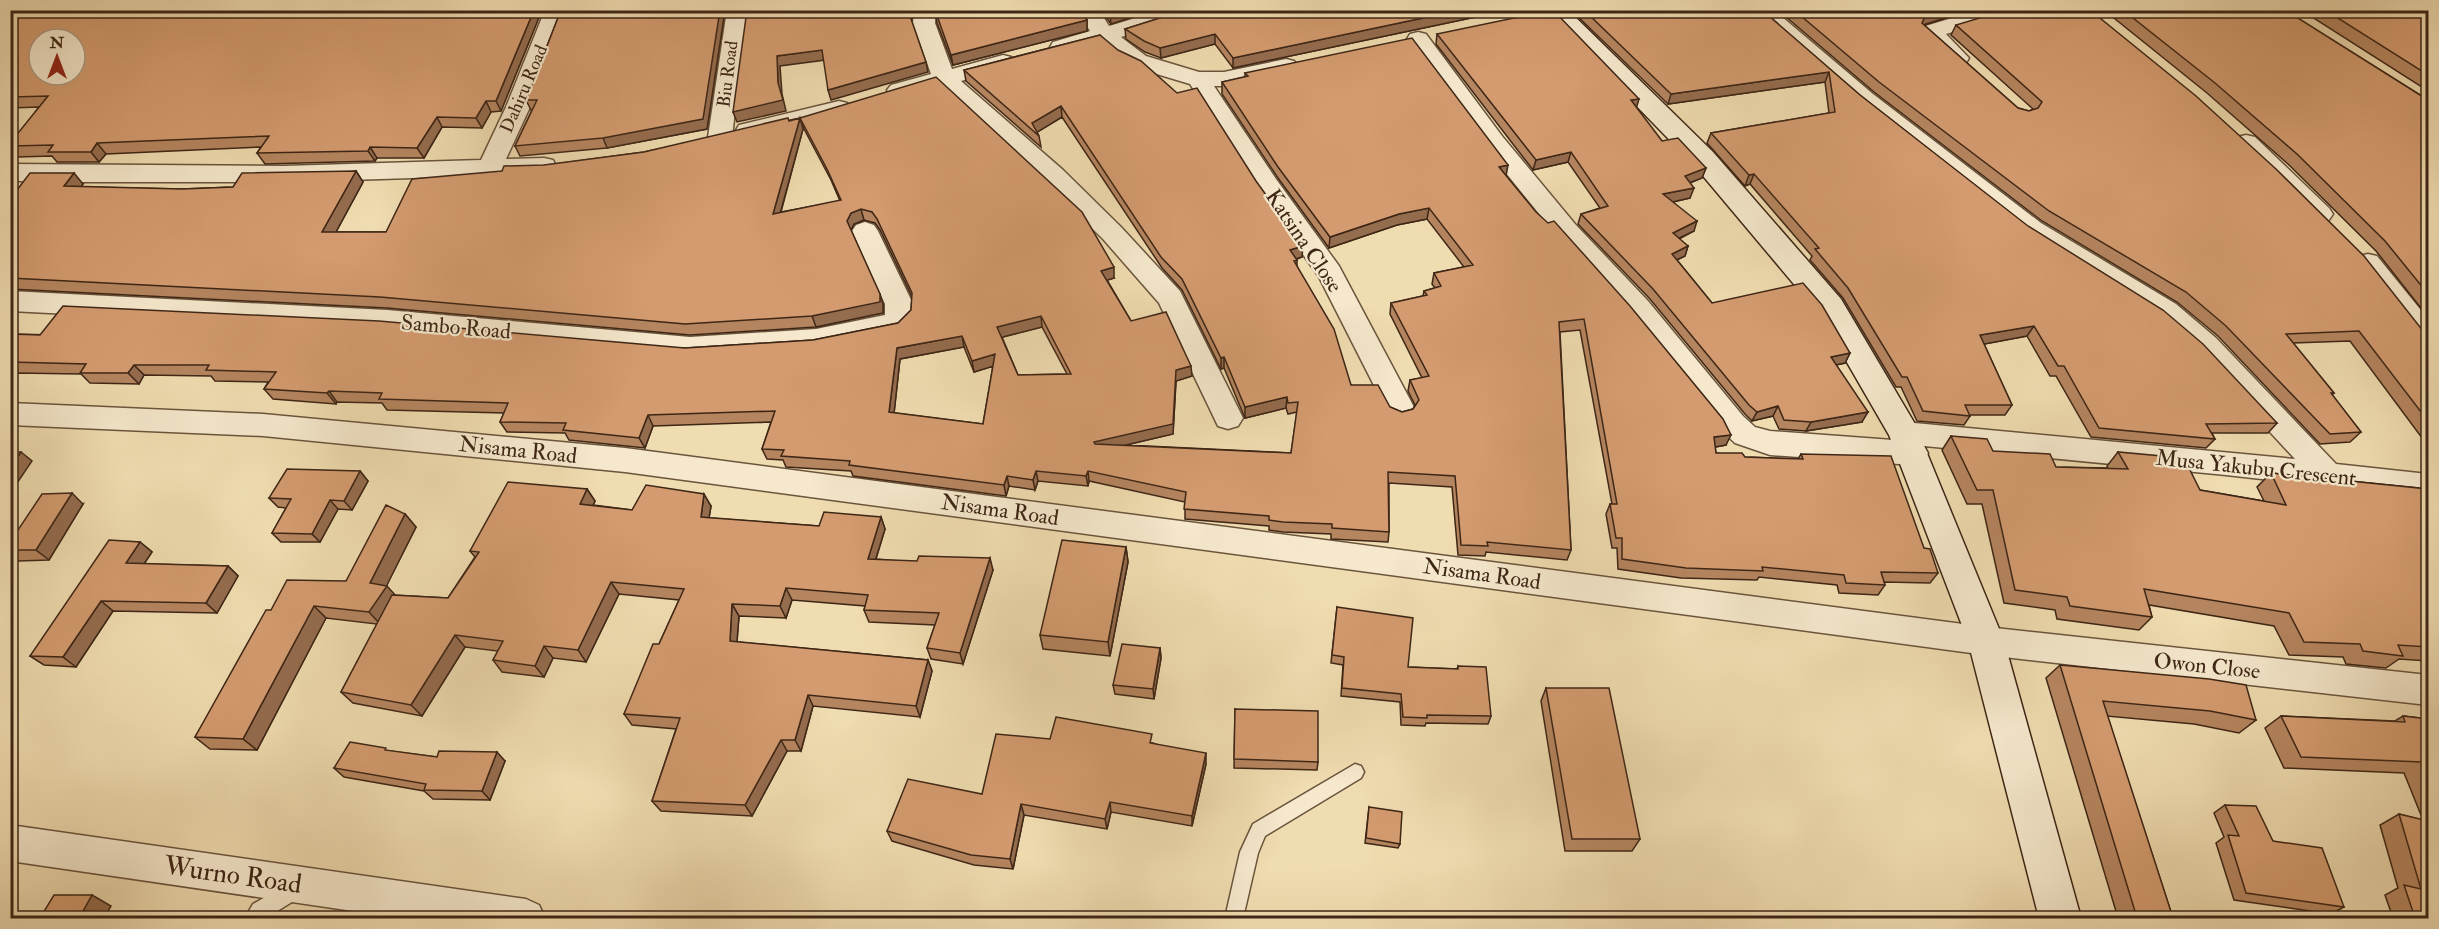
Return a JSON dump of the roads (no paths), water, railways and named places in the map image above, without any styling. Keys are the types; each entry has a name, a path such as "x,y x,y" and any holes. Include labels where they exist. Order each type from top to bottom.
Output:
{"street":[{"name":"Dahiru Road","path":"489,168 518,107 556,10"},
{"name":"Biu Road","path":"738,10 710,139 944,78"},
{"path":"925,10 924,23 944,78 1054,176 1113,233 1170,298 1228,418"},
{"path":"1088,10 1104,35 1138,61 1198,79 1224,79 1304,62"},
{"path":"944,78 1188,10"},
{"path":"1760,10 1865,99 2032,229 2126,285 2174,318 2206,345 2328,475"},
{"path":"1977,74 1930,32 2004,10"},
{"path":"1549,12 1703,158 1830,307 1908,443 1986,641 2060,918"},
{"name":"Musa Yakubu Crescent","path":"1418,39 1493,141 1566,230 1638,308 1733,424 1745,435 1770,443 1908,443 2226,463 2428,486"},
{"name":"Katsina Close","path":"1198,79 1267,185 1330,273 1400,409"},
{"path":"2224,124 2278,172 2365,259 2428,338"},
{"path":"10,172 30,174 284,174 489,168 571,163"},
{"name":"Sambo Road","path":"10,301 387,321 690,347 816,339 891,325 898,319 899,304 865,231"},
{"name":"Nisama Road","path":"10,414 263,425 624,460 1986,641"},
{"name":"Owon Close","path":"1986,641 2428,690"},
{"name":"Wurno Road","path":"10,843 526,918"}],"lane":[{"path":"1234,918 1249,852 1259,830 1355,772"},
{"path":"254,918 260,911 301,886"}]}
